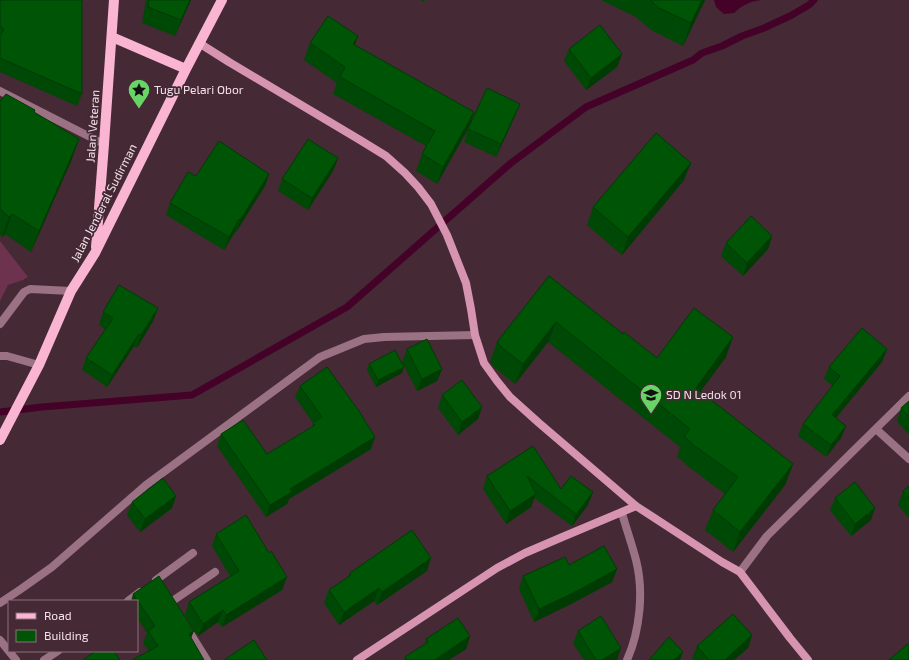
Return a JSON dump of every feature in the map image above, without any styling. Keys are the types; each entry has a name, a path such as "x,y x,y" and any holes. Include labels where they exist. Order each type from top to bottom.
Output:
{"main road":[{"name":"Jalan Veteran","path":"95,253 114,0"},
{"name":"Jalan Jenderal Sudirman","path":"0,440 39,365 71,291 95,253 199,43 222,0"},
{"path":"112,37 186,70"}],"street":[{"path":"199,43 386,156 405,173 431,204 447,235 466,284 475,336 484,364 510,397 636,506 722,562 740,572 806,659"},
{"path":"0,91 104,144"},
{"path":"0,324 24,292 30,289 71,291"},
{"path":"0,603 52,567 146,485 320,357 364,340 384,337 475,336"},
{"path":"0,356 7,356 39,365"},
{"path":"740,572 767,536 909,396"},
{"path":"876,429 909,459"},
{"path":"357,660 497,568 525,553 636,506"},
{"path":"622,513 637,561 640,589 640,610 636,631 627,660"},
{"path":"129,600 193,553"},
{"path":"171,602 215,572"},
{"path":"182,620 207,660"},
{"path":"0,640 8,650"},
{"path":"10,652 16,660"},
{"path":"44,660 56,652"}],"shaded area":[{"path":"714,0 762,0 747,4 734,13 724,14 716,7"},
{"path":"0,241 28,277 8,285 0,301"}],"building":[{"path":"0,0 82,0 82,94 0,58 0,36 4,29 0,26"},
{"path":"149,0 190,0 181,20 148,7"},
{"path":"650,0 702,0 691,23 659,8"},
{"path":"328,16 358,36 353,44 474,112 443,167 422,154 435,131 340,77 345,67 310,43"},
{"path":"600,25 622,54 591,78 569,49"},
{"path":"487,88 520,104 501,144 468,129"},
{"path":"6,94 35,110 34,112 79,139 39,231 12,214 9,217 0,209 0,101"},
{"path":"656,133 691,163 628,237 593,207"},
{"path":"308,139 338,158 312,198 282,179"},
{"path":"219,141 269,174 240,220 239,219 229,237 170,203 188,172 196,176"},
{"path":"751,216 772,236 747,263 726,243"},
{"path":"549,276 623,334 624,332 657,358 694,308 733,337 696,388 793,464 740,532 713,510 738,477 684,437 690,429 556,322 523,364 501,347 497,342"},
{"path":"119,285 158,308 141,335 139,334 112,375 86,358 113,318 103,312"},
{"path":"862,328 887,349 832,415 846,426 831,445 803,424 840,376 829,367"},
{"path":"427,339 442,369 422,379 407,349"},
{"path":"395,350 404,367 378,380 369,364"},
{"path":"327,367 359,411 375,437 290,489 292,492 270,505 221,434 243,420 267,454 315,425 313,423 322,417 300,386"},
{"path":"462,380 482,407 462,422 442,395"},
{"path":"909,401 909,417 901,408"},
{"path":"533,446 561,489 571,476 593,492 576,514 527,476 536,494 510,511 487,476"},
{"path":"163,478 176,496 145,519 132,502"},
{"path":"855,482 875,508 855,524 835,498"},
{"path":"909,486 909,498 903,491"},
{"path":"246,515 269,553 271,551 287,577 226,615 223,610 203,624 189,602 239,571 216,534"},
{"path":"412,530 431,558 382,592 379,588 344,612 329,590 351,575 350,573"},
{"path":"604,546 617,569 575,592 539,609 523,576 565,557 569,565"},
{"path":"159,576 194,631 189,634 204,660 132,660 158,646 148,631 155,626 133,594"},
{"path":"733,614 752,635 725,660 709,660 697,646"},
{"path":"601,616 621,648 602,660 596,660 578,631"},
{"path":"458,618 470,636 436,660 407,660 405,657 428,642 426,639"},
{"path":"669,637 683,652 674,660 649,660"},
{"path":"254,640 267,660 224,660"},
{"path":"909,643 909,660 889,660"},
{"path":"95,652 115,652 120,660 83,660"}],"waterway":[{"path":"0,412 42,407 192,395 347,307 511,163 586,107 693,60 702,53 722,46 790,16 809,5 814,0"}],"place":[{"name":"Tugu Pelari Obor","path":"139,110"},
{"name":"SD N Ledok 01","path":"651,414"}]}
